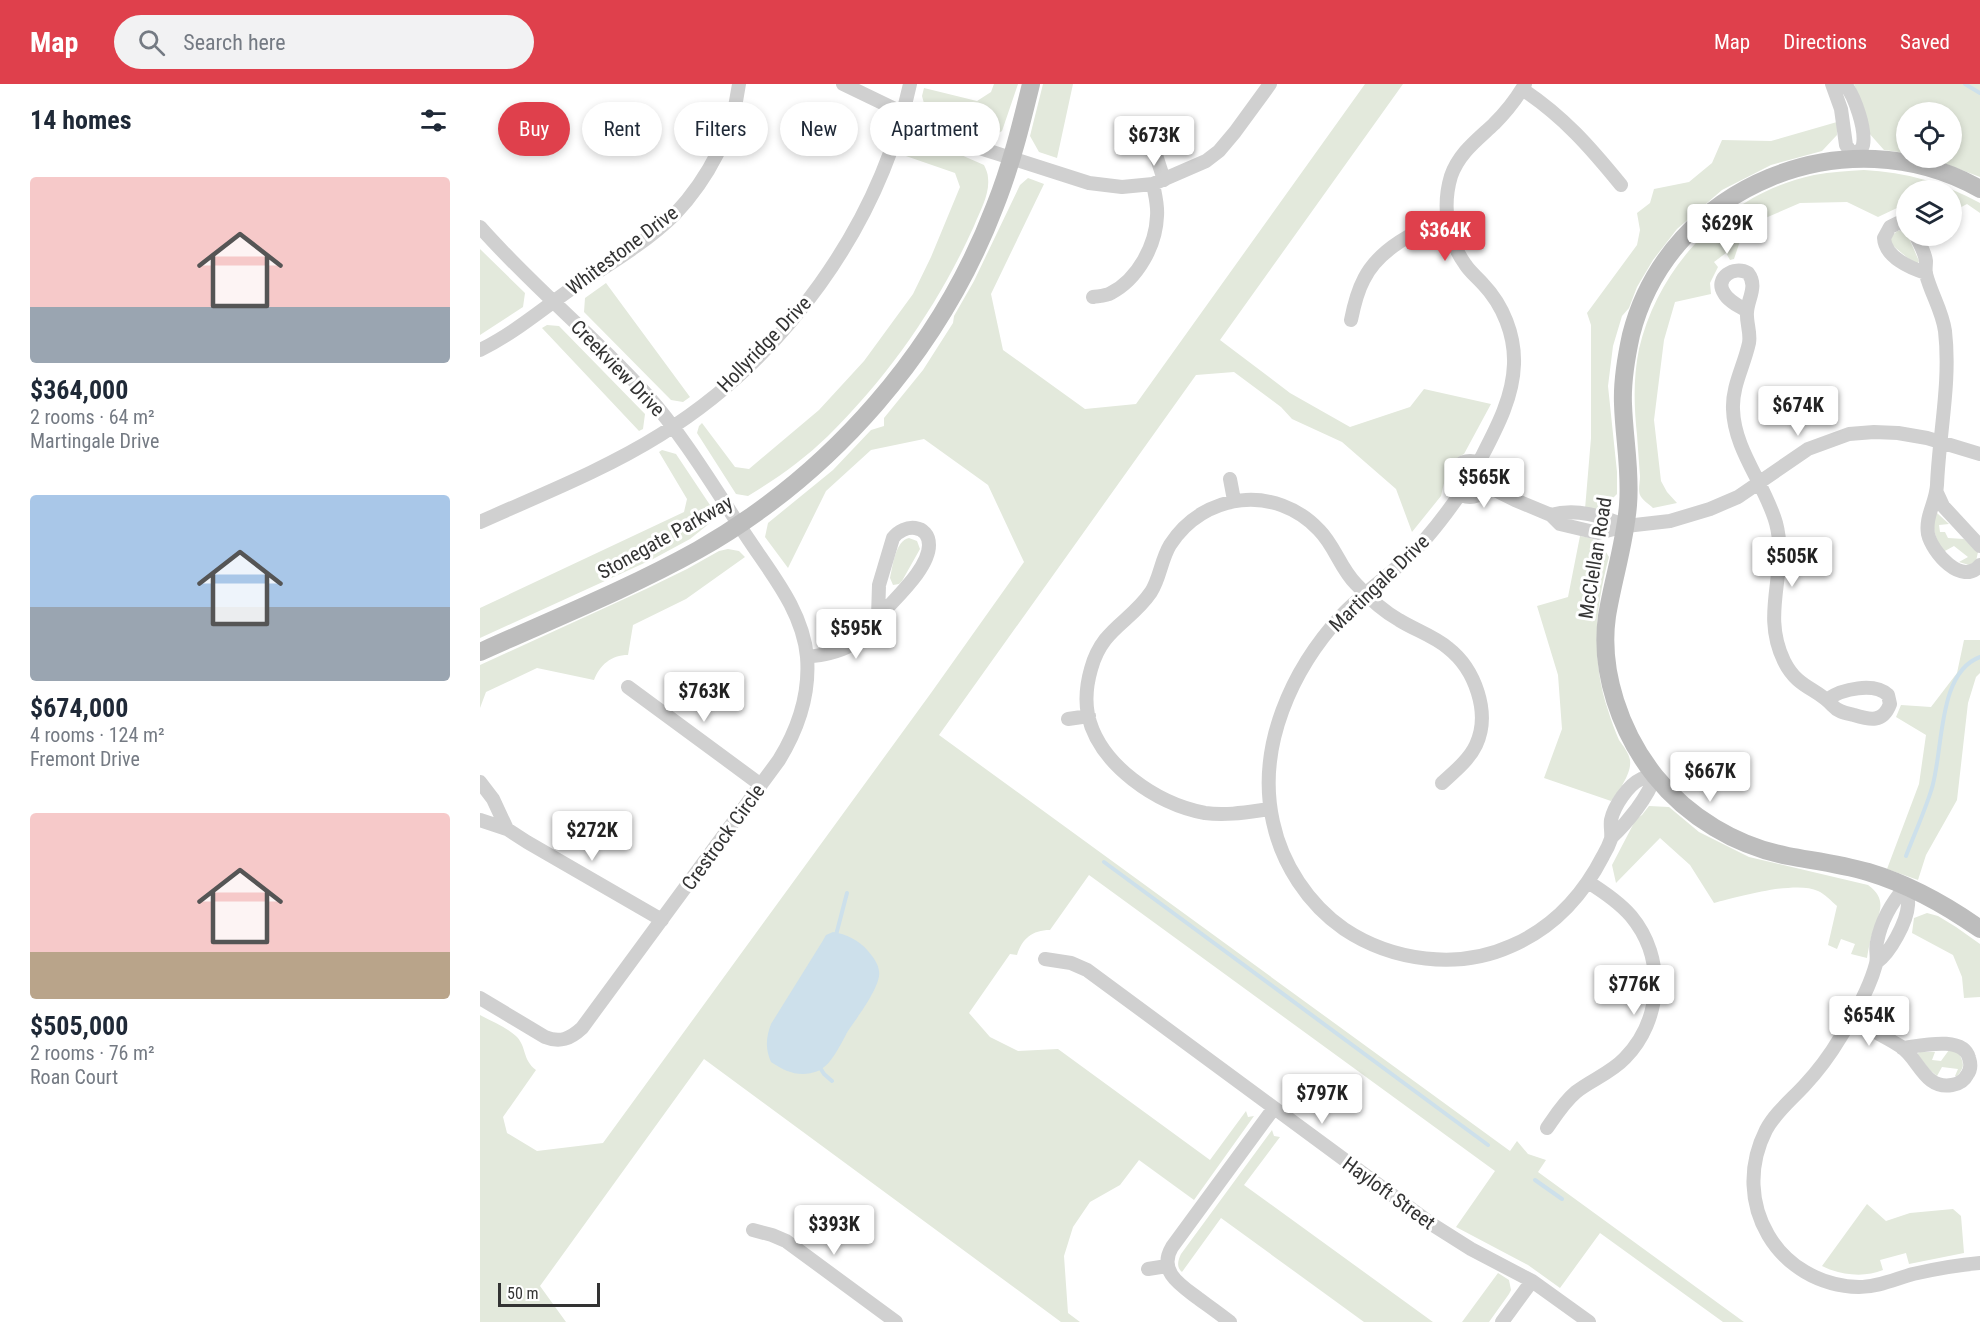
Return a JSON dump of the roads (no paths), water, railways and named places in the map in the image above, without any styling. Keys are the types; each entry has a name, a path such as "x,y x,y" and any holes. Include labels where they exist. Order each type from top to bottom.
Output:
{"street":[{"name":"Whitestone Drive","path":"480,351 507,335 653,232 681,206 712,164 724,140 739,84"},
{"path":"843,84 882,102"},
{"name":"Hollyridge Drive","path":"905,102 910,84"},
{"name":"Stonegate Parkway","path":"480,652 635,582 698,550 786,490 833,450 902,372 935,326 960,283 995,208 1012,158 1031,84"},
{"path":"1000,154 1100,185 1122,187 1158,182 1193,168 1219,152 1270,84"},
{"path":"1832,84 1841,110 1846,145 1856,158 1863,145 1861,125 1855,101 1845,84"},
{"path":"1479,462 1507,403 1511,389 1514,353 1503,314 1490,292 1460,258 1452,237 1447,220 1446,200 1456,165 1467,149 1499,119 1524,87 1566,122 1621,185"},
{"path":"1093,297 1110,294 1133,275 1150,247 1158,217 1155,152"},
{"name":"Hollyridge Drive","path":"480,522 616,460 673,426 719,393 771,343 814,293 842,251 875,187 888,156"},
{"name":"McClellan Road","path":"1980,189 1932,168 1900,161 1856,158 1817,163 1783,172 1737,194 1690,232 1667,260 1653,282 1642,302 1632,334 1623,385 1629,473 1626,526 1607,617 1608,661 1620,713 1634,743 1655,776 1671,794 1696,815 1739,841 1785,855 1847,866 1906,886 1952,910 1980,929"},
{"path":"1351,320 1357,294 1371,268 1408,237 1447,220"},
{"path":"1896,224 1890,227 1884,238 1886,248 1911,269 1926,273"},
{"name":"Creekview Drive","path":"480,227 646,393 673,426 739,524"},
{"path":"1920,246 1925,257 1926,273 1941,314 1946,348 1937,493 1928,521 1929,537 1935,550 1945,562 1961,571 1973,571 1980,565"},
{"path":"1747,311 1749,339 1736,386 1733,412 1737,435 1760,482 1776,523 1780,552 1773,608 1776,640 1785,662 1798,681 1806,688 1828,699"},
{"path":"1488,486 1515,501 1551,515 1560,524 1588,532 1598,532 1626,526 1670,522 1724,504 1808,449 1849,434 1886,432 1910,435 1980,453"},
{"path":"1468,460 1479,462 1488,472 1488,486 1476,496 1460,494 1453,485 1454,469 1468,460"},
{"path":"1230,479 1234,500"},
{"path":"1937,493 1943,506 1980,546"},
{"name":"Martingale Drive","path":"1460,494 1423,542 1341,616 1311,655 1287,700 1276,728 1271,752 1268,781 1270,809 1288,866 1303,888 1322,911 1357,937 1370,943 1410,956 1433,960 1488,954 1511,946 1555,920 1572,902 1588,882 1611,838 1611,820 1627,792 1641,779 1655,776"},
{"path":"1270,809 1234,814 1206,813 1173,803 1157,795 1114,762 1097,737 1086,703 1089,675 1104,638 1143,602 1151,591 1170,546 1186,525 1209,509 1234,500 1277,504 1302,514 1322,532 1355,584 1389,614 1449,648 1465,667 1476,687 1481,720 1476,745 1470,755 1442,783"},
{"name":"Crestrock Circle","path":"480,998 538,1033 554,1048 582,1028 789,745 801,716 806,688 807,657 795,613 783,590 739,524"},
{"path":"807,657 830,654 850,645 870,628 908,586 925,559 929,543 922,531 908,527 902,529 893,538 879,585 878,617"},
{"path":"628,687 761,784"},
{"path":"1068,719 1089,716"},
{"path":"480,782 493,799 507,829"},
{"path":"480,820 507,829 662,920"},
{"path":"1547,1128 1573,1094 1614,1068 1633,1049 1647,1026 1654,1002 1655,979 1652,957 1639,927 1616,901 1588,882"},
{"path":"1906,886 1890,907 1884,921 1877,940 1876,962 1851,1020 1825,1060 1777,1114 1762,1138 1755,1161 1753,1183 1757,1210 1766,1231 1785,1256 1803,1271 1821,1280 1845,1285 1868,1286 1934,1269 1980,1263"},
{"name":"Hayloft Street","path":"1045,959 1071,963 1087,970 1433,1225 1471,1249 1532,1281 1588,1322"},
{"path":"1851,1020 1902,1048 1935,1083 1953,1085 1965,1079 1969,1073 1971,1065 1969,1055 1961,1047 1943,1044 1902,1048"},
{"path":"1230,1322 1172,1277 1167,1266 1167,1258 1172,1247 1274,1108"},
{"path":"753,1230 777,1236 786,1241 896,1322"},
{"path":"1148,1269 1167,1266"},
{"path":"1502,1322 1532,1281"}],"water":[{"path":"833,932 852,938 872,956 879,971 877,985 828,1064 811,1073 793,1073 771,1062 767,1048 769,1029 826,935"}],"waterway":[{"path":"1965,84 1980,93"},
{"path":"1906,856 1931,791 1949,697 1956,679 1966,666 1980,657"},
{"path":"1104,862 1488,1145"},
{"path":"836,935 847,893"},
{"path":"819,1066 832,1081"},
{"path":"1535,1180 1562,1199"}]}
